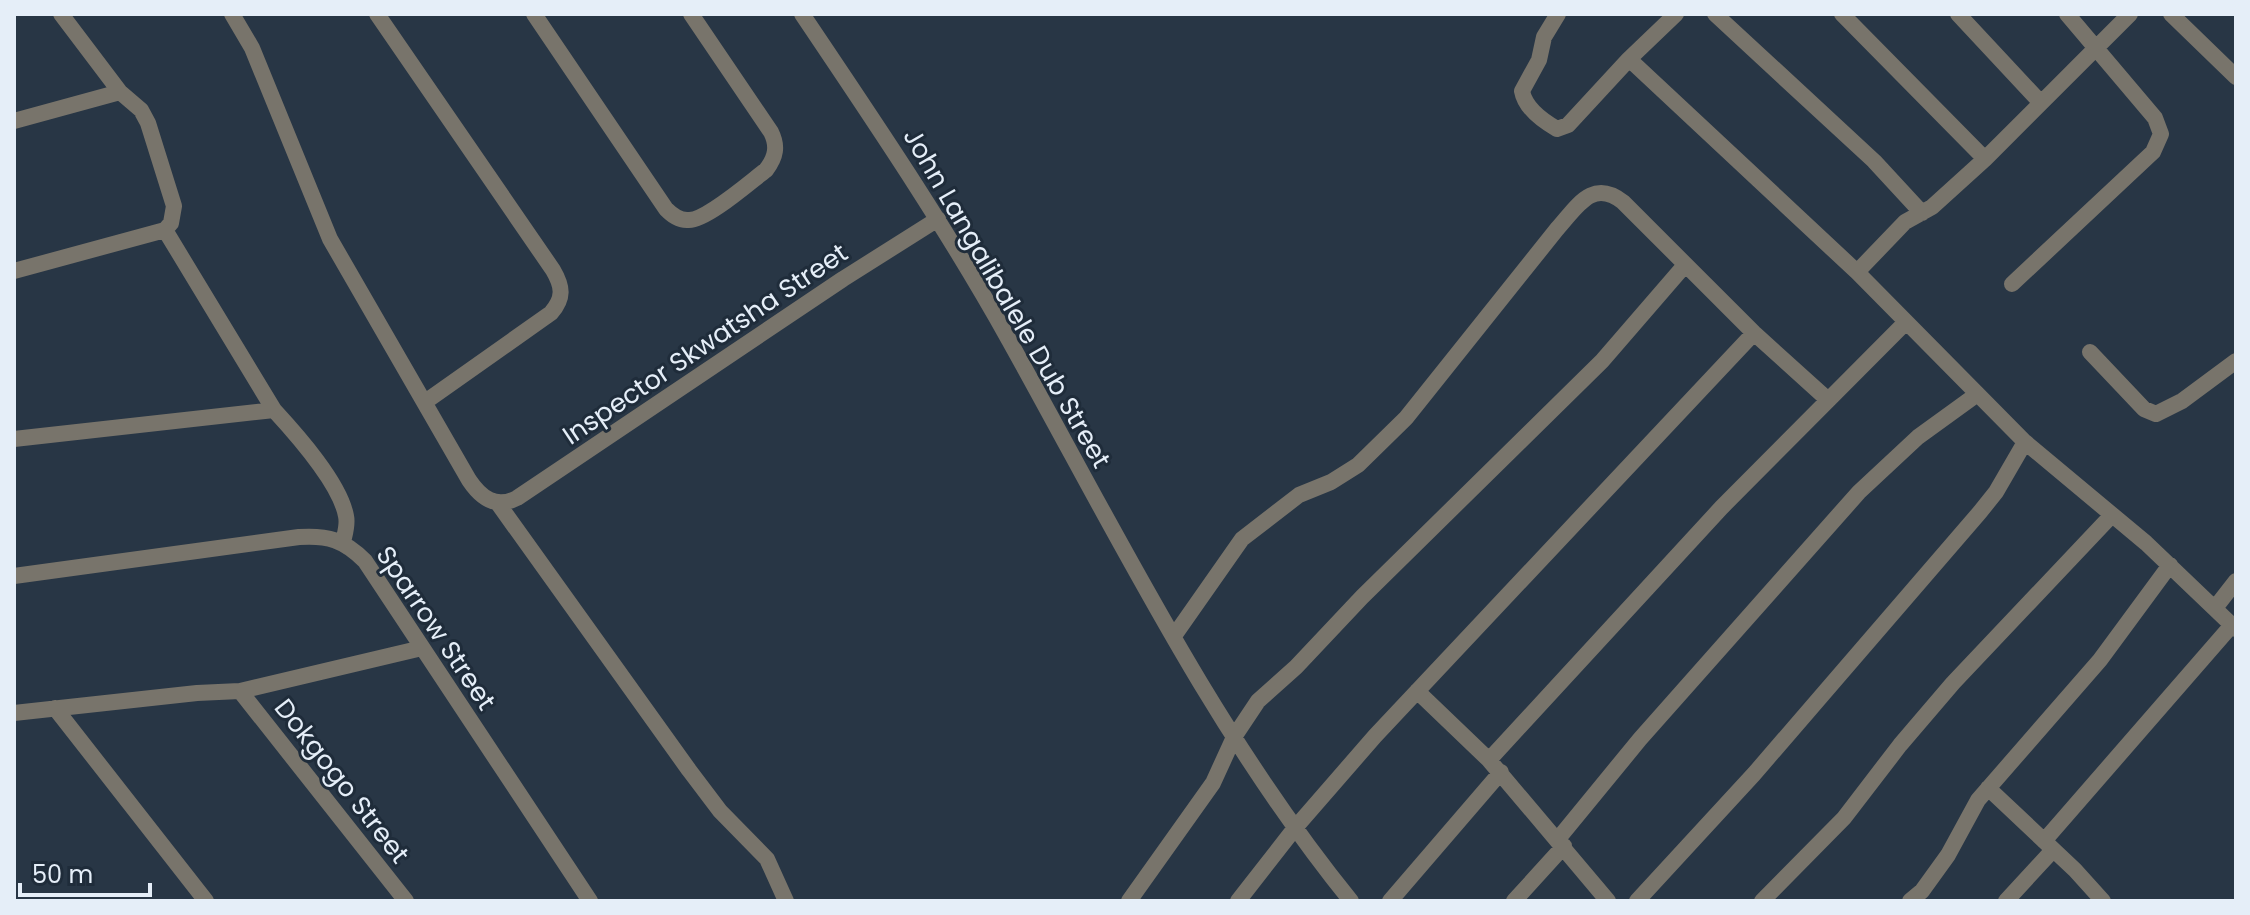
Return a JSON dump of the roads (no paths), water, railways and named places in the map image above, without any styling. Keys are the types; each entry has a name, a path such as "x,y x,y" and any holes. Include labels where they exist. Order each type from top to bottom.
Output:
{"street":[{"path":"14,271 165,230 173,216 171,192 141,110 120,92 61,14"},
{"path":"232,14 252,48 321,221 475,489 490,501 497,502 720,811 767,859 786,901"},
{"path":"377,14 553,270 561,288 560,301 551,313 425,402"},
{"path":"534,14 666,209 687,221 706,214 766,170 776,146 771,132 691,14"},
{"name":"John Langalibalele Dub Street","path":"802,14 938,219 1008,338 1136,571 1234,737 1295,828 1351,901"},
{"path":"1558,14 1544,37 1539,60 1522,91 1530,107 1552,127 1561,129 1676,14"},
{"path":"1715,14 1874,161 1922,213"},
{"path":"1842,14 1985,159"},
{"path":"1958,14 2041,103"},
{"path":"2012,284 2153,152 2161,134 2155,118 2067,14"},
{"path":"1857,272 1905,222 1922,213 1985,159 2130,14"},
{"path":"2171,14 2236,77"},
{"path":"1629,59 1857,272 2025,442 2170,565 2234,627 2048,846 2006,901"},
{"path":"14,121 120,92"},
{"path":"1174,636 1242,539 1299,495 1344,475 1358,465 1396,428 1557,229 1587,197 1601,191 1613,195 1754,333 1827,399"},
{"name":"Inspector Skwatsha Street","path":"497,502 517,498 843,279 938,219"},
{"path":"165,230 274,410 296,434 334,489 346,513 343,542"},
{"path":"1129,901 1213,783 1234,737 1258,701 1296,667 1362,597 1602,361 1685,265"},
{"path":"1390,901 1495,766 1721,508 1905,323"},
{"path":"1238,901 1295,828 1417,691 1754,333"},
{"path":"2090,352 2144,409 2156,414 2182,401 2236,361"},
{"path":"1514,901 1640,739 1859,492 1909,444 1976,395"},
{"path":"14,439 274,410"},
{"path":"1637,901 1754,774 1980,512 2025,442"},
{"path":"1762,901 1844,818 1953,683 2112,515"},
{"name":"Sparrow Street","path":"14,576 299,537 319,536 343,542 365,561 590,901"},
{"path":"1910,901 1932,879 1978,800 2100,660 2170,565"},
{"path":"2215,608 2236,581"},
{"name":"Dokgogo Street","path":"14,713 240,691 422,648"},
{"name":"Dokgogo Street","path":"240,691 406,901"},
{"path":"1417,691 1495,766 1608,901"},
{"path":"55,708 206,901"},
{"path":"1988,788 2103,901"}]}
